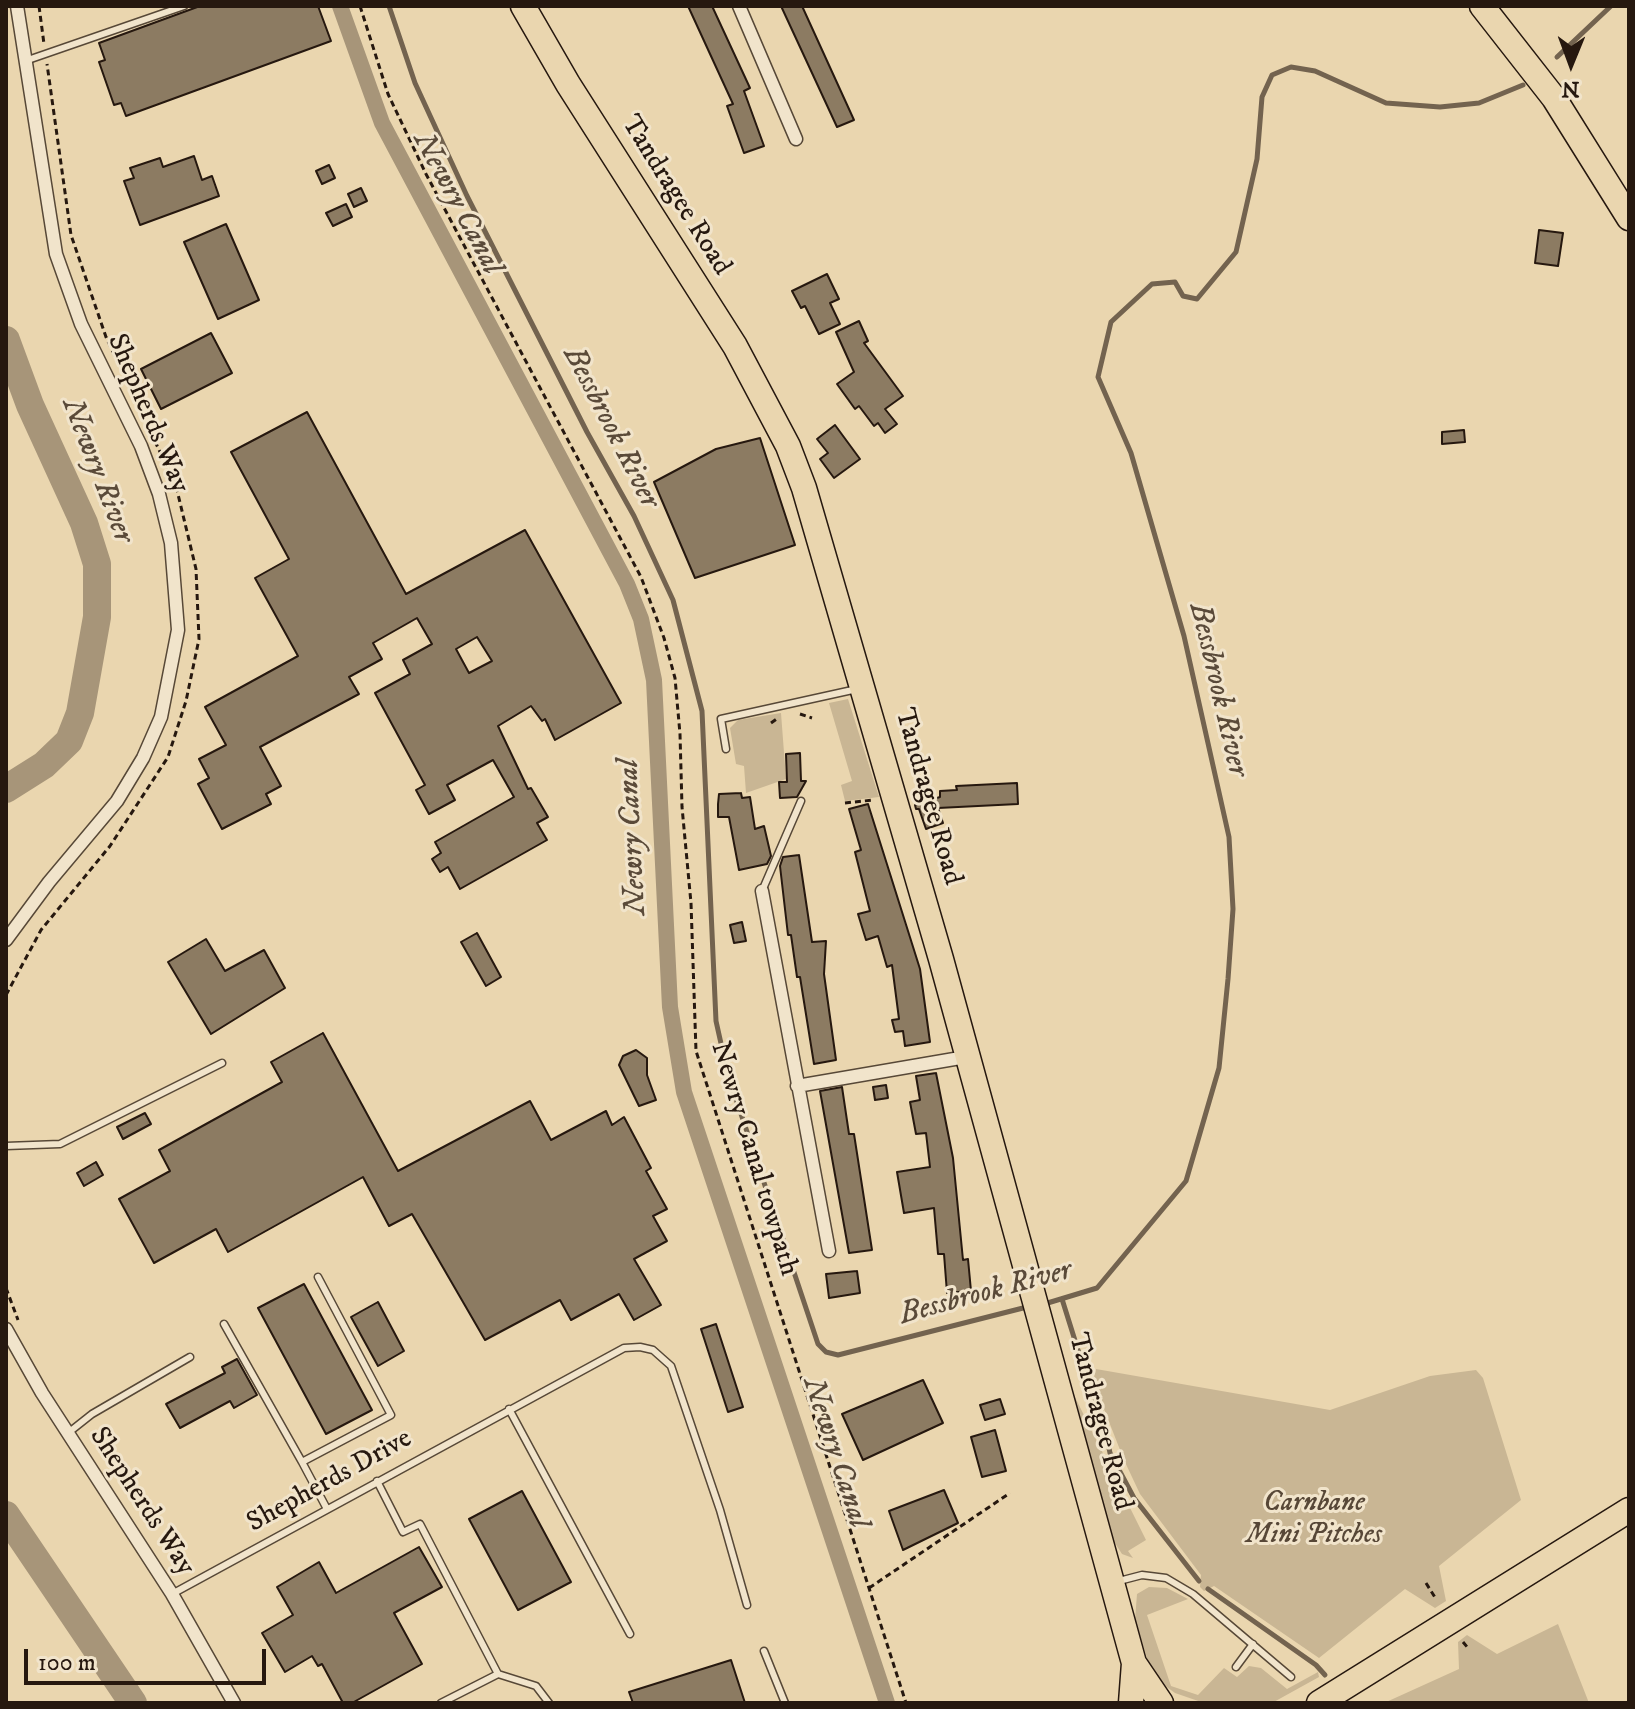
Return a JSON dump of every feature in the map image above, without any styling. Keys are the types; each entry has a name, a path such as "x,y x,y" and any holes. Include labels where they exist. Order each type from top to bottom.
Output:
{"highway":[{"name":"Tandragee Road","path":"523,6 568,84 764,397 808,498 865,688 1134,1663 1161,1703"},
{"path":"1482,6 1554,98 1629,218"},
{"path":"1319,1703 1629,1510"},
{"name":"Tandragee Road","path":"1131,1703 1134,1663"}],"street":[{"name":"Shepherds Way","path":"6,940 23,914 117,801 143,758 161,717 178,630 171,543 159,494 141,446 81,324 56,254 17,6"},
{"path":"739,6 796,139"},
{"path":"762,891 829,1251"},
{"path":"797,1086 966,1057"},
{"name":"Shepherds Way","path":"6,1329 68,1433 172,1594 234,1703"}],"lane":[{"path":"24,61 184,6"},
{"path":"726,749 721,719 865,688"},
{"path":"762,891 801,801"},
{"path":"6,1146 60,1144 222,1063"},
{"path":"302,1462 391,1415 318,1277"},
{"path":"224,1324 327,1509"},
{"name":"Shepherds Drive","path":"172,1594 624,1348 653,1350 671,1366 685,1402 747,1605"},
{"path":"68,1433 92,1414 190,1357"},
{"path":"509,1409 630,1634"},
{"path":"377,1481 403,1532 420,1524 498,1674"},
{"path":"1111,1582 1142,1575 1166,1578 1196,1595 1291,1677"},
{"path":"1236,1667 1253,1644"},
{"path":"764,1651 785,1703"},
{"path":"441,1703 498,1674 536,1686 549,1703"}],"path":[{"path":"6,995 41,930 110,846 146,796 168,757 186,701 199,639 196,569 176,486 106,337 71,235 39,6"},
{"name":"Newry Canal towpath","path":"360,6 388,94 641,577 664,638 675,678 680,734 682,807 691,903 696,1051 906,1703"},
{"path":"798,713 812,718"},
{"path":"845,803 883,799"},
{"path":"869,1588 1010,1493"},
{"path":"1426,1583 1436,1599"},
{"path":"1463,1642 1468,1648"}],"green space":[{"path":"848,699 879,797 845,801 841,785 852,781 829,703"},
{"path":"781,713 786,779 746,793 744,766 736,764 730,728 738,720"},
{"name":"Carnbane Mini Pitches","path":"1096,1369 1330,1410 1430,1376 1476,1370 1483,1378 1521,1500 1439,1566 1446,1601 1435,1608 1405,1589 1319,1658 1214,1586 1204,1591 1200,1587 1201,1575 1140,1494 1093,1381"},
{"path":"1065,1377 1146,1540 1128,1551 1133,1558 1122,1554 1113,1540"},
{"path":"1149,1587 1167,1588 1188,1599 1147,1615 1171,1686 1198,1695 1224,1668 1237,1677 1249,1666 1261,1668 1287,1689 1318,1672 1319,1677 1272,1703 1204,1703 1175,1693 1153,1677 1135,1620 1137,1594"},
{"path":"1558,1624 1589,1703 1384,1703 1459,1669 1458,1642 1467,1635 1497,1654"}],"building":[{"path":"200,6 318,6 331,41 126,116 121,103 114,105 99,62 105,60 99,43"},
{"path":"688,6 712,6 750,88 744,91 764,146 744,153 727,106 733,104"},
{"path":"781,6 802,6 854,120 837,127"},
{"path":"194,156 202,180 212,176 219,196 140,225 124,181 134,178 130,168 160,158 163,167"},
{"path":"329,165 335,178 322,184 316,171"},
{"path":"361,188 367,201 354,207 348,194"},
{"path":"346,204 352,217 333,226 326,213"},
{"path":"226,224 259,300 218,319 184,242"},
{"path":"1539,230 1563,233 1558,266 1535,263"},
{"path":"827,274 839,299 830,303 840,324 819,334 805,306 801,308 792,291"},
{"path":"859,321 868,341 864,343 903,396 885,409 897,424 885,433 878,423 874,426 859,406 855,409 837,384 854,372 836,332"},
{"path":"211,333 232,373 161,409 141,369"},
{"path":"307,412 406,594 525,530 621,703 555,740 545,719 542,721 531,706 498,726 528,789 531,788 548,817 537,823 547,840 460,889 448,867 440,872 432,859 441,853 435,842 514,797 493,760 447,785 455,800 429,814 416,790 425,785 375,693 410,674 403,660 432,644 417,618 373,643 382,659 349,677 359,694 260,747 281,786 266,794 271,804 222,829 198,784 209,778 199,759 226,745 205,707 298,656 255,578 289,559 231,452","holes":["477,637 492,661 469,673 456,649"]},
{"path":"835,425 860,459 834,478 820,459 828,453 817,439"},
{"path":"1464,430 1465,442 1442,444 1442,432"},
{"path":"760,438 795,545 695,578 654,482 716,449"},
{"path":"800,753 801,781 806,781 797,797 780,798 779,782 787,782 786,754"},
{"path":"1017,783 1018,804 938,808 943,823 926,829 915,805 940,797 940,791 957,790 956,786"},
{"path":"741,793 742,798 750,797 755,829 764,826 771,856 767,864 739,870 729,817 718,817 718,804 719,794"},
{"path":"868,804 920,969 930,1042 905,1046 903,1031 895,1032 892,1020 899,1019 892,965 887,967 878,936 866,940 858,914 870,911 855,852 861,850 849,809"},
{"path":"799,855 812,942 826,941 824,974 836,1060 814,1064 800,977 797,977 791,935 788,935 780,866 783,857"},
{"path":"742,922 746,941 734,943 730,925"},
{"path":"477,933 501,977 486,986 461,942"},
{"path":"206,939 225,971 264,950 285,988 211,1034 168,962"},
{"path":"323,1033 398,1171 530,1101 551,1140 606,1111 612,1125 624,1117 651,1168 646,1171 667,1209 653,1216 667,1241 634,1259 661,1305 634,1320 619,1294 571,1320 560,1300 485,1340 412,1214 389,1226 363,1177 228,1252 216,1229 154,1263 119,1199 170,1171 159,1150 282,1082 271,1062"},
{"path":"636,1050 647,1058 647,1075 656,1100 639,1106 619,1065 623,1056"},
{"path":"936,1073 953,1158 963,1260 968,1259 971,1291 947,1293 944,1254 938,1254 934,1208 904,1213 897,1172 930,1167 926,1133 916,1134 910,1102 920,1100 916,1076"},
{"path":"886,1085 888,1098 875,1100 873,1087"},
{"path":"842,1087 849,1134 854,1134 872,1250 849,1253 820,1091"},
{"path":"145,1113 151,1124 123,1139 117,1127"},
{"path":"96,1162 103,1175 84,1186 77,1173"},
{"path":"857,1271 860,1293 829,1298 826,1274"},
{"path":"304,1284 372,1410 326,1434 258,1308"},
{"path":"378,1302 404,1351 378,1366 351,1317"},
{"path":"716,1324 743,1407 728,1412 701,1329"},
{"path":"237,1359 257,1395 234,1408 230,1401 180,1428 166,1404 225,1373 222,1367"},
{"path":"923,1380 943,1423 863,1460 842,1414"},
{"path":"1000,1399 1005,1414 985,1420 980,1405"},
{"path":"995,1430 1006,1471 982,1477 971,1437"},
{"path":"944,1490 958,1523 903,1550 889,1511"},
{"path":"522,1491 571,1582 518,1610 469,1519"},
{"path":"419,1547 442,1587 394,1613 422,1664 352,1703 343,1703 322,1664 318,1666 312,1656 285,1672 262,1633 293,1615 277,1587 319,1562 336,1593"},
{"path":"731,1660 745,1703 633,1703 629,1692"}],"waterway":[{"name":"Newry Canal","path":"340,6 382,123 627,584 641,619 654,680 670,1007 684,1092 887,1703"},
{"name":"Bessbrook River","path":"389,6 415,83 467,196 587,432 634,516 673,600 702,711 716,1021 728,1075 818,1344 826,1352 838,1355 1027,1307"},
{"name":"Bessbrook River","path":"1557,57 1611,6"},
{"name":"Bessbrook River","path":"1041,1305 1097,1288 1186,1181 1219,1068 1233,909 1229,837 1184,636 1131,453 1098,377 1111,322 1152,284 1175,282 1183,296 1197,299 1236,252 1257,159 1262,97 1272,75 1291,67 1315,71 1386,103 1440,107 1479,103 1523,85"},
{"name":"Newry River","path":"6,340 30,405 84,523 97,564 97,617 80,713 69,741 44,765 6,789"},
{"path":"1062,1299 1088,1382 1102,1414 1110,1453 1134,1498 1199,1581"},
{"name":"Newry River","path":"6,1515 133,1703"},
{"path":"1208,1589 1316,1665 1325,1675"}]}
